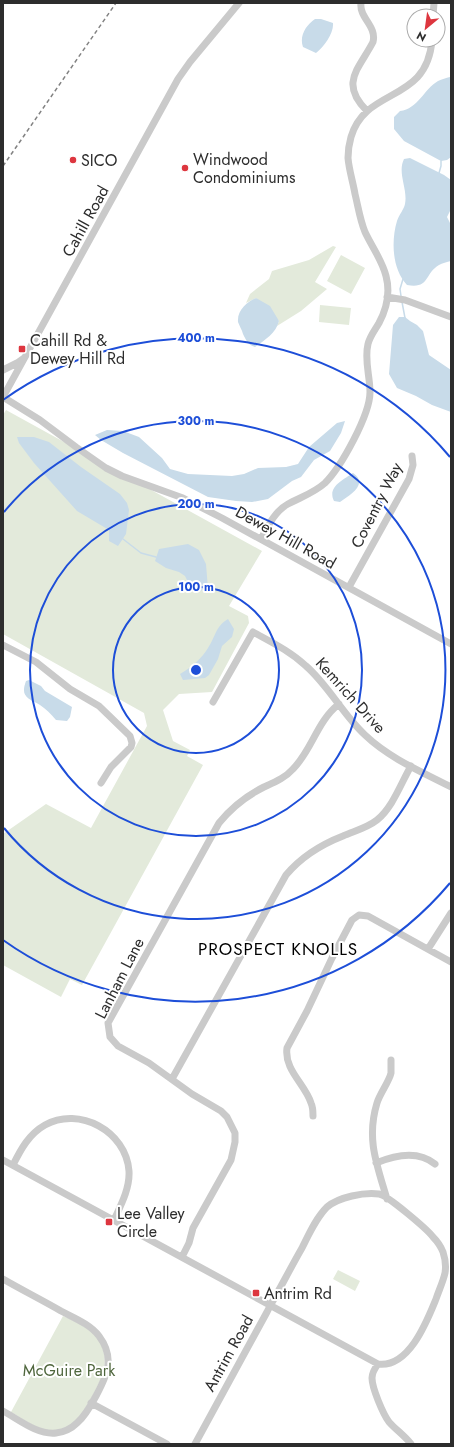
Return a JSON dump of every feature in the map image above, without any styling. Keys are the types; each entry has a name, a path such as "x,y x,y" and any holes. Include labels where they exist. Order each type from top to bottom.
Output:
{"street":[{"name":"Cahill Road","path":"3,397 178,79 190,62 239,3"},
{"path":"361,3 362,14 374,33 374,42 357,69 353,79 353,90 358,101 367,111"},
{"path":"261,539 273,517 280,510 288,504 314,492 333,474 365,416 370,394 367,354 368,343 384,312 387,297 386,276 364,230 348,158 348,147 355,127 367,111 374,105 402,91 420,75 426,66 431,48"},
{"path":"387,297 406,300 451,317"},
{"path":"3,370 17,363 27,355"},
{"name":"Dewey Hill Road","path":"3,397 40,420 106,468 122,476 183,498 261,539 451,644"},
{"name":"Coventry Way","path":"349,587 409,479 413,465 412,456"},
{"name":"Kemrich Drive","path":"213,702 252,632 279,646 307,667 365,735 376,745 411,766 451,787"},
{"path":"3,644 36,662 70,689 99,706 130,736 132,739 131,747 111,767 102,783"},
{"name":"Lanham Lane","path":"182,1257 189,1243 193,1228 231,1160 235,1142 235,1133 232,1125 221,1111 192,1094 149,1063 118,1046 110,1036 108,1023 219,823 239,802 277,781 292,770 298,764 322,721 332,709 339,704"},
{"path":"172,1079 286,876 295,864 318,847 369,825 377,820 390,804 411,766"},
{"path":"428,949 451,912"},
{"path":"313,1116 312,1103 289,1065 286,1054 287,1048 352,920 359,915 368,916 451,962"},
{"path":"3,1160 270,1306 378,1364 384,1365 393,1362 410,1347 420,1335 443,1282 448,1266 434,1237 387,1199 376,1163 372,1142 374,1114 378,1100 391,1074 391,1060"},
{"path":"12,1165 27,1140 45,1125 55,1121 77,1119 89,1121 99,1126 108,1132 122,1149 129,1170 126,1192 114,1220"},
{"path":"376,1163 386,1158 407,1155 424,1157 435,1164"},
{"name":"Antrim Road","path":"195,1444 316,1220 328,1206 337,1200 346,1197 366,1194 381,1194 387,1199"},
{"path":"3,1279 94,1330 104,1345 108,1364 103,1382 91,1403 78,1422 63,1432 54,1433 37,1430 3,1411"},
{"path":"378,1364 372,1379 381,1408 390,1423 411,1444"},
{"path":"91,1403 167,1444"}],"green space":[{"path":"333,246 336,247 315,282 327,289 301,311 277,326 279,321 256,298 246,303 250,294 269,279 272,271 309,260"},
{"path":"341,255 365,268 351,294 327,281"},
{"path":"320,305 351,308 349,325 319,322"},
{"path":"6,410 262,551 229,606 248,616 249,623 212,692 179,694 163,710 173,741 190,750 187,756 203,765 82,985 70,979 61,997 3,965 3,834 46,804 91,828 147,726 144,713 3,634 3,415"},
{"path":"338,1270 360,1281 355,1291 333,1279"},
{"name":"McGuire Park","path":"63,1316 83,1326 97,1337 104,1352 105,1366 96,1388 79,1418 69,1426 60,1430 45,1430 11,1412"}],"water":[{"path":"315,19 321,19 333,23 332,31 328,40 316,53 303,47 302,43 304,31"},
{"path":"450,77 451,157 447,160 441,161 404,141 394,129 394,117 400,111 412,107 433,85 440,80"},
{"path":"410,158 451,180 451,209 447,217 451,225 451,261 439,265 431,272 423,283 414,286 407,285 402,278 398,271 394,254 395,229 397,221 404,208 406,198 402,175 402,164 404,159"},
{"path":"256,298 270,306 279,321 273,333 255,347 249,344 246,340 238,322 238,318 243,307"},
{"path":"399,317 405,317 423,331 429,355 451,370 451,412 432,405 397,388 389,374 393,325"},
{"path":"345,421 341,433 330,451 314,460 301,477 292,481 268,499 252,502 208,497 123,453 95,435 107,430 123,431 139,437 162,458 170,469 188,474 232,476 244,474 258,468 286,467 298,464 309,447 337,423"},
{"path":"17,437 34,437 49,442 81,467 120,494 127,503 129,510 126,534 118,546 109,541 109,530 77,511 34,463 19,443"},
{"path":"353,473 359,481 359,485 353,493 340,502 334,501 332,496 334,488 337,484"},
{"path":"188,544 199,550 206,564 208,589 206,591 201,591 189,584 185,576 179,572 166,568 155,561 159,549"},
{"path":"228,619 234,629 232,637 222,646 218,659 209,675 205,678 183,680 180,674 192,666 206,652 218,629"},
{"path":"29,680 41,686 45,691 72,707 70,717 67,721 56,720 44,708 26,696 24,686 26,681"}],"waterway":[{"path":"439,173 441,161"},
{"path":"401,296 400,289 403,279"},
{"path":"402,302 405,318"},
{"path":"123,539 141,553 156,557"}],"railway":[{"path":"3,166 116,3"}],"place":[{"name":"SICO","path":"73,160"},
{"name":"Windwood Condominiums","path":"185,168"},
{"name":"Cahill Rd & Dewey Hill Rd","path":"22,349"},
{"name":"Lee Valley Circle","path":"109,1222"},
{"name":"Antrim Rd","path":"256,1293"}],"district":[{"name":"PROSPECT KNOLLS","path":"278,949"}]}
